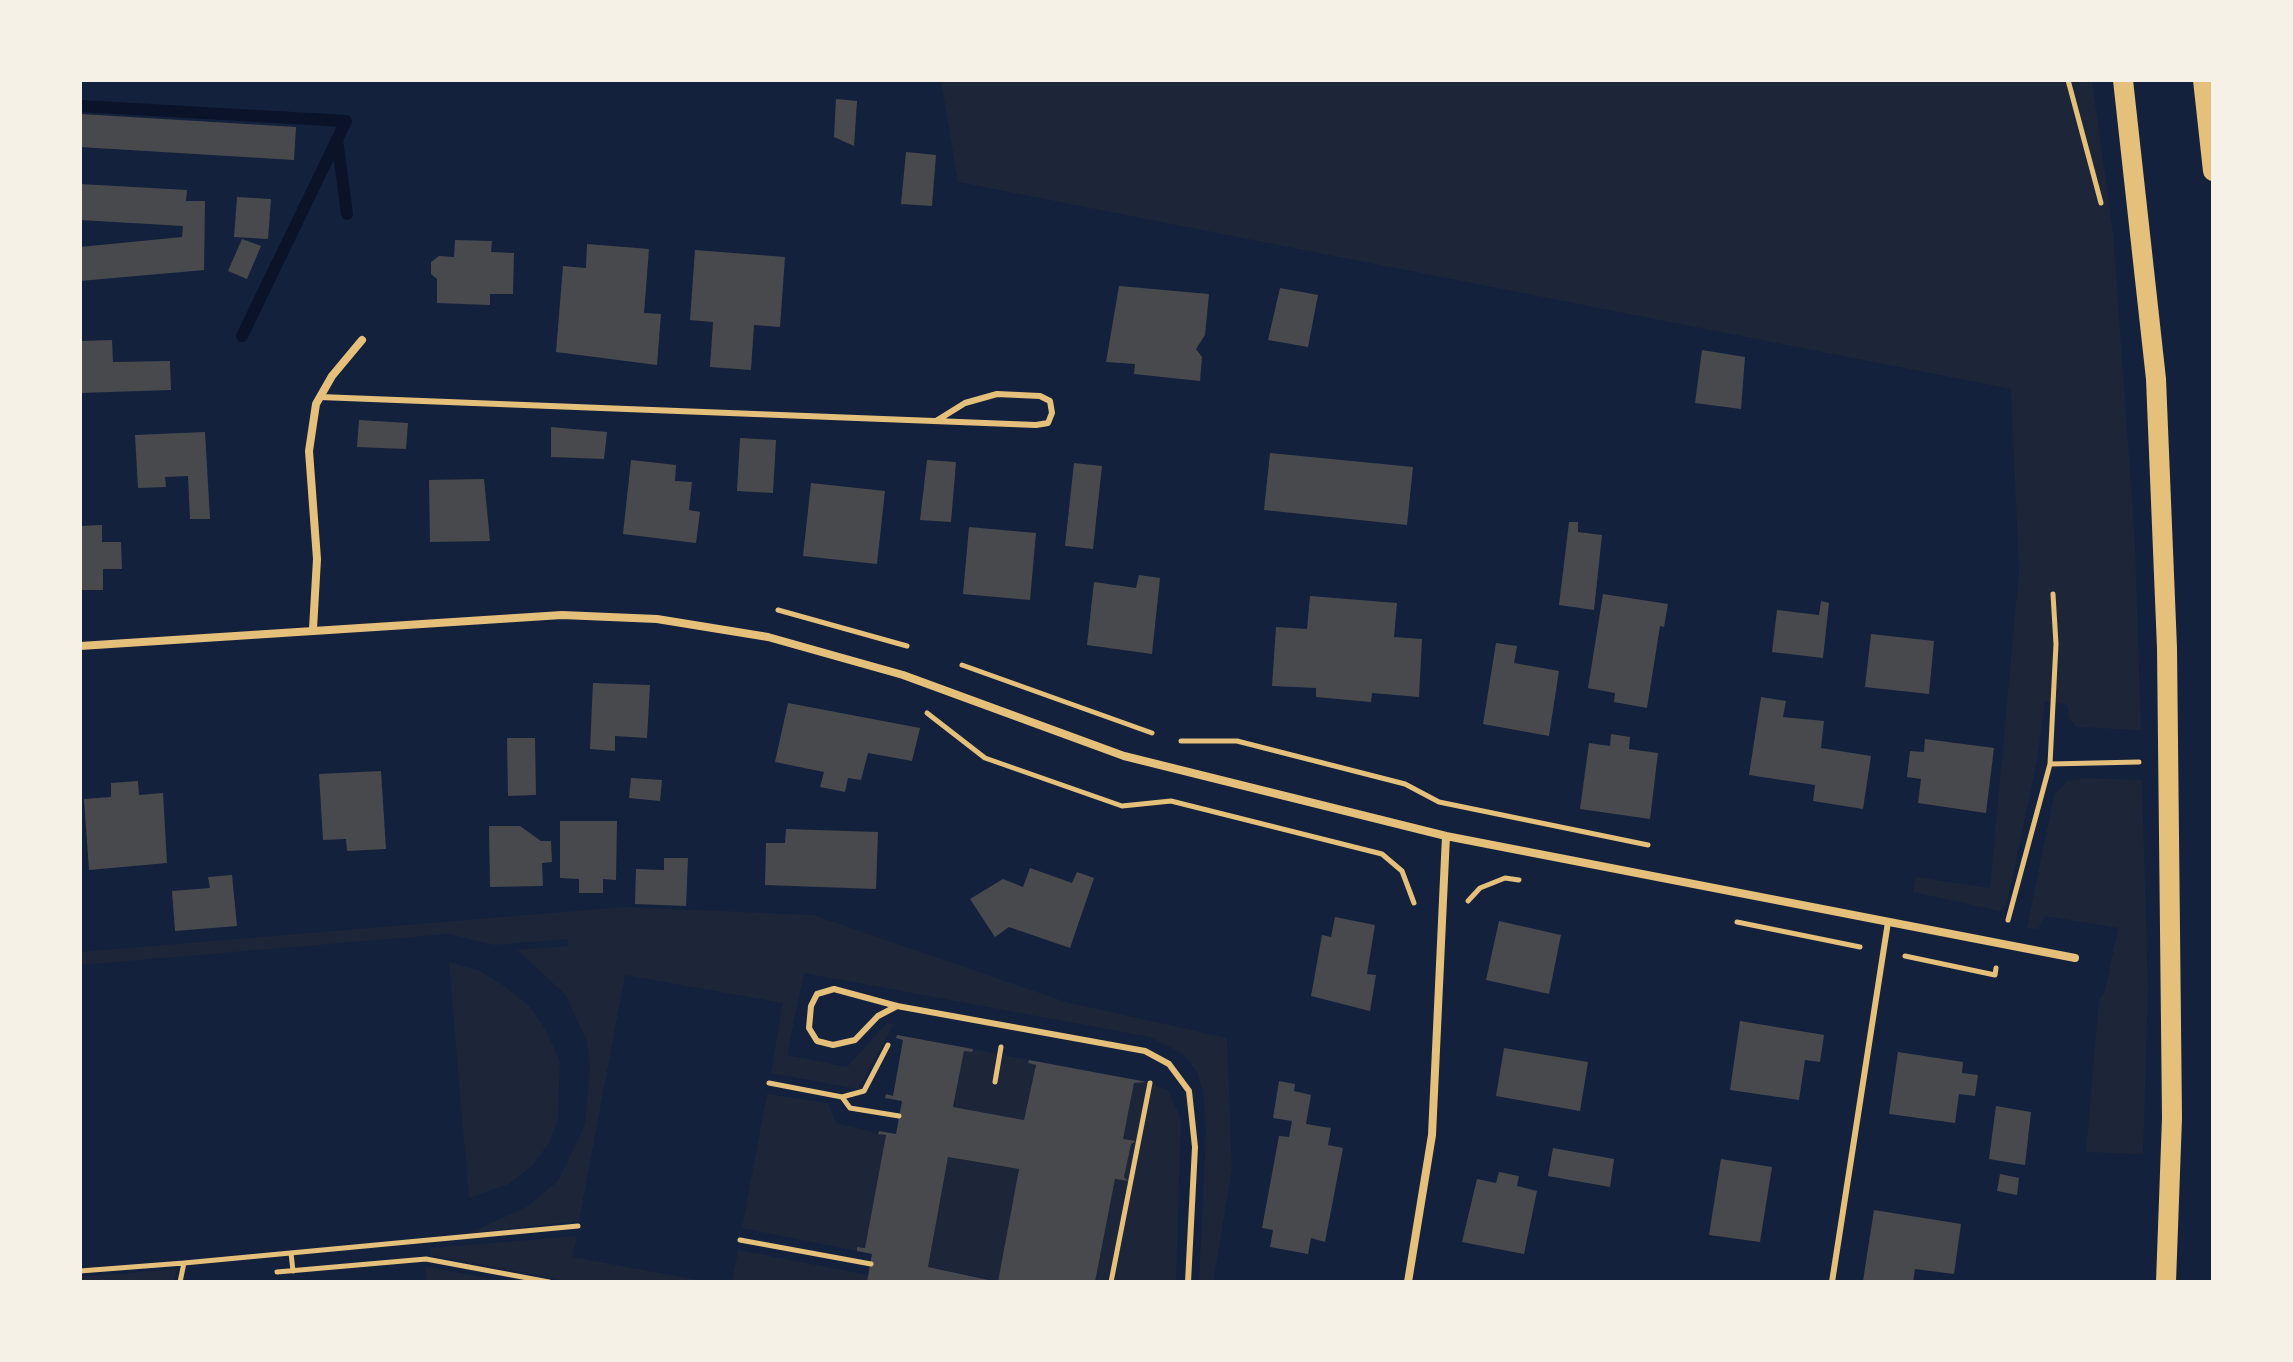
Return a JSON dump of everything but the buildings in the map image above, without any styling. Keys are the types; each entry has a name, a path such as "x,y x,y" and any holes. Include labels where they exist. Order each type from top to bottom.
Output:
{"main road":[{"path":"2123,80 2156,379 2167,648 2172,1118 2166,1282"},
{"path":"2203,80 2213,171"}],"street":[{"path":"313,629 317,559 309,451 320,397 362,340"},
{"path":"80,646 562,615 657,619 768,637 903,675 1124,756 1446,836 2075,958"},
{"path":"1408,1282 1432,1135 1446,836"}],"lane":[{"path":"320,397 1036,425 1048,423 1052,413 1050,401 1040,396 997,394 965,403 936,421"},
{"path":"1832,1282 1888,922"},
{"path":"897,1006 878,1016 855,1040 833,1045 817,1041 809,1028 811,1006 817,994 834,989 897,1006 1145,1051 1169,1064 1189,1091 1195,1147 1188,1282"}],"path":[{"path":"2068,80 2106,219"},
{"path":"1725,920 1995,975 2050,764 2056,644 2053,594"},
{"path":"921,709 985,758 1122,806 1171,801 1382,854 1402,871 1414,899 1413,919 1463,923 1469,900 1480,888 1505,878 1526,881"},
{"path":"2050,764 2139,762 2139,746"},
{"path":"769,1083 842,1097 864,1091 893,1036"},
{"path":"987,1040 1017,1046"},
{"path":"995,1082 1002,1043"},
{"path":"1111,1282 1152,1072"},
{"path":"842,1097 850,1108 899,1116"},
{"path":"80,1271 578,1226"},
{"path":"740,1240 871,1264"},
{"path":"291,1253 293,1271"},
{"path":"277,1272 426,1259 549,1282"},
{"path":"180,1282 184,1263"}],"shaded area":[{"path":"941,80 2092,80 2113,233 2135,544 2141,730 2077,727 2069,718 2067,705 2045,701 2037,761 2007,903 2000,911 1913,892 1916,877 1990,888 2019,572 2011,389 958,182"},
{"path":"2086,778 2142,780 2148,990 2143,1154 2086,1152 2099,1000 2105,991 2118,928 2045,916 2038,929 2027,928 2054,795 2067,781"},
{"path":"624,907 813,915 1066,1002 1227,1038 1232,1169 1213,1282 1199,1282 1206,1131 1203,1091 1196,1070 1183,1054 1150,1037 804,973 787,1055 847,1067 887,1023 894,1024 858,1089 771,1073 783,1003 625,975 579,1221 470,1233 528,1206 558,1181 585,1125 590,1070 587,1041 565,994 517,950 568,946 568,939 494,945 448,934 80,965 80,952"},
{"path":"449,962 480,971 530,1007 545,1028 560,1062 558,1120 549,1143 531,1167 509,1184 469,1198"},
{"path":"973,1049 1029,1060 1028,1063 1036,1065 1024,1120 954,1107 964,1051 971,1052"},
{"path":"1147,1082 1168,1090 1181,1119 1176,1282 1095,1282 1115,1179 1128,1181 1124,1177 1131,1144 1136,1141 1123,1139 1134,1083"},
{"path":"767,1094 828,1103 836,1123 886,1135 865,1248 858,1247 857,1251 742,1228"},
{"path":"948,1157 1019,1169 999,1281 928,1267"},
{"path":"577,1236 573,1257 708,1282 573,1282 431,1255 431,1248"},
{"path":"738,1250 868,1275 867,1282 732,1282"},
{"path":"425,1266 507,1282 427,1282"},
{"path":"177,1269 174,1282 80,1282 80,1277"}],"waterway":[{"path":"80,106 346,121 242,336"},
{"path":"337,139 347,214"}]}
